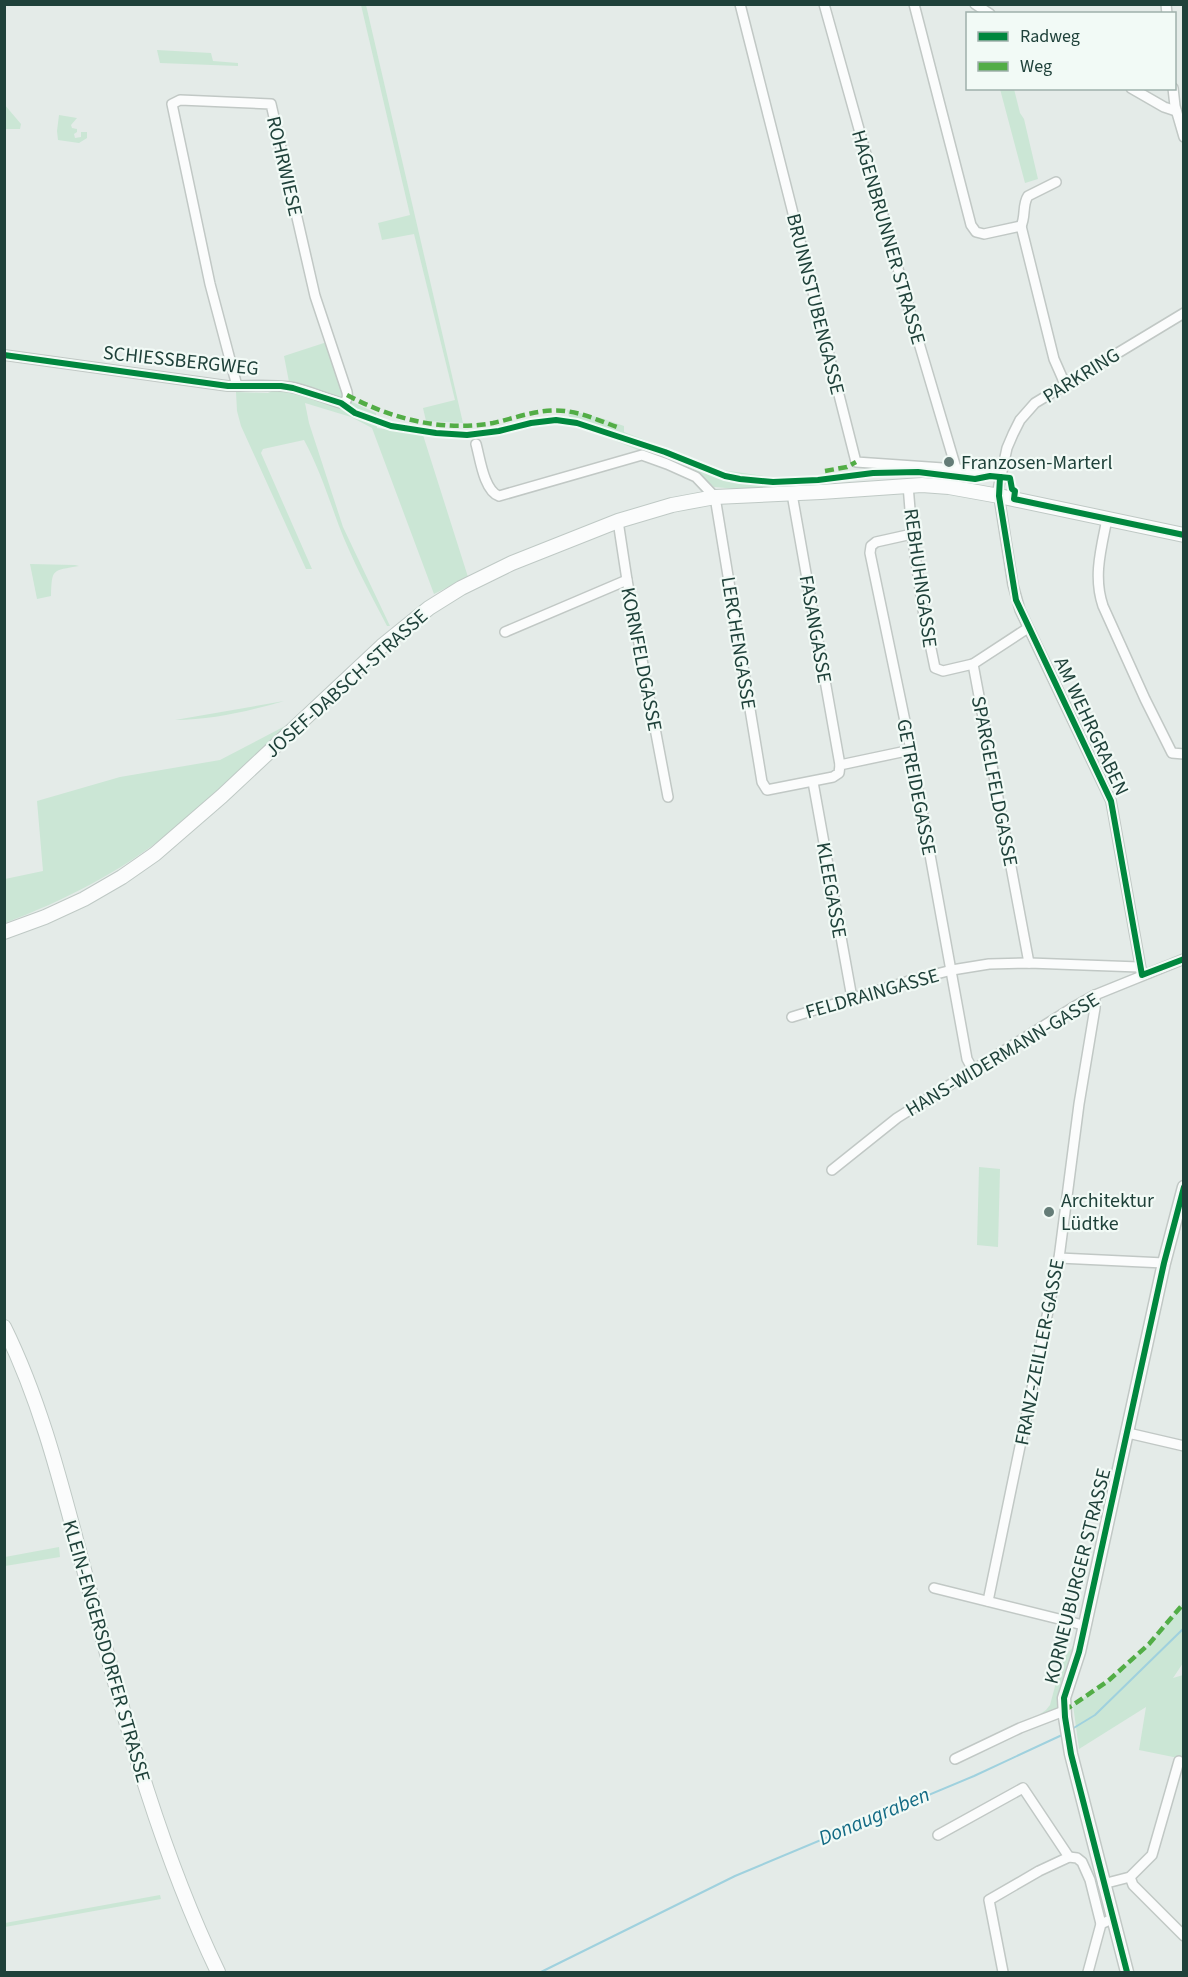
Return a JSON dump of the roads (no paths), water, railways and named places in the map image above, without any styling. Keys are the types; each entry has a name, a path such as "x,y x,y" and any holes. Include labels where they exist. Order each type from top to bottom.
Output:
{"main road":[{"name":"JOSEF-DABSCH-STRASSE","path":"4,932 84,899 122,877 162,848 222,796 381,646 429,608 461,588 512,563 618,521 672,505 715,497 908,485 942,486 999,496 1184,535"},
{"name":"KLEIN-ENGERSDORFER STRASSE","path":"4,1327 28,1379 46,1433 151,1806 180,1887 218,1972"}],"street":[{"name":"BRUNNSTUBENGASSE","path":"740,4 856,462 1001,472"},
{"name":"HAGENBRUNNER STRASSE","path":"824,4 956,468"},
{"path":"914,4 973,229 984,234 1021,225"},
{"path":"1134,90 1164,107 1176,111"},
{"path":"1173,90 1176,111 1184,137"},
{"name":"ROHRWIESE","path":"237,386 213,299 174,117 172,104 180,99 271,104 315,296 347,395"},
{"path":"1056,182 1028,195 1025,200 1025,216 1021,225 1054,359 1065,384"},
{"name":"PARKRING","path":"999,496 1001,472 1010,441 1020,420 1035,404 1184,313"},
{"name":"SCHIESSBERGWEG","path":"4,355 237,386 281,386 341,403 346,400 347,395"},
{"path":"476,444 488,486 492,493 499,496 642,455 696,477 715,497"},
{"name":"REBHUHNGASSE","path":"908,485 912,534 923,610 935,668 943,671 972,664"},
{"name":"FASANGASSE","path":"792,494 840,765"},
{"name":"AM WEHRGRABEN","path":"999,496 1016,600 1111,801 1141,971"},
{"name":"LERCHENGASSE","path":"715,497 762,782 765,789 771,790 813,782"},
{"path":"1107,519 1099,563 1098,585 1106,615 1172,753 1184,754"},
{"name":"KORNFELDGASSE","path":"618,521 668,797"},
{"name":"GETREIDEGASSE","path":"912,534 876,542 870,550 911,750 967,1059 973,1070"},
{"path":"505,632 627,580"},
{"path":"972,664 1028,628"},
{"name":"SPARGELFELDGASSE","path":"972,664 1029,963"},
{"path":"813,782 837,775 840,765 911,750"},
{"name":"KLEEGASSE","path":"813,782 852,998"},
{"name":"HANS-WIDERMANN-GASSE","path":"832,1170 897,1118 1095,995 1141,971 1184,959"},
{"path":"952,970 989,964 1029,963 1141,971"},
{"name":"FELDRAINGASSE","path":"792,1017 952,970"},
{"name":"FRANZ-ZEILLER-GASSE","path":"988,1601 1059,1258 1095,995"},
{"name":"KORNEUBURGER STRASSE","path":"1127,1972 1107,1922 1103,1884 1070,1748 1064,1714 1064,1698 1078,1652 1164,1263 1184,1187"},
{"path":"1059,1258 1164,1263"},
{"path":"1128,1433 1184,1446"},
{"path":"934,1588 1083,1625"},
{"path":"955,1759 1020,1728 1064,1714"},
{"path":"1103,1884 1130,1877 1152,1855 1179,1761"},
{"path":"938,1835 1023,1788 1069,1857"},
{"path":"1003,1972 989,1900 1039,1871 1069,1857 1077,1858 1082,1862 1107,1922 1088,1972"},
{"path":"1130,1877 1133,1885 1184,1936"}],"waterway":[{"name":"Donaugraben","path":"1072,1729 1095,1715 1184,1628"},
{"name":"Donaugraben","path":"541,1972 735,1876 974,1776 1062,1735"}],"place":[{"name":"Franzosen-Marterl","path":"949,462"},
{"name":"Architektur Lüdtke","path":"1049,1212"}]}
